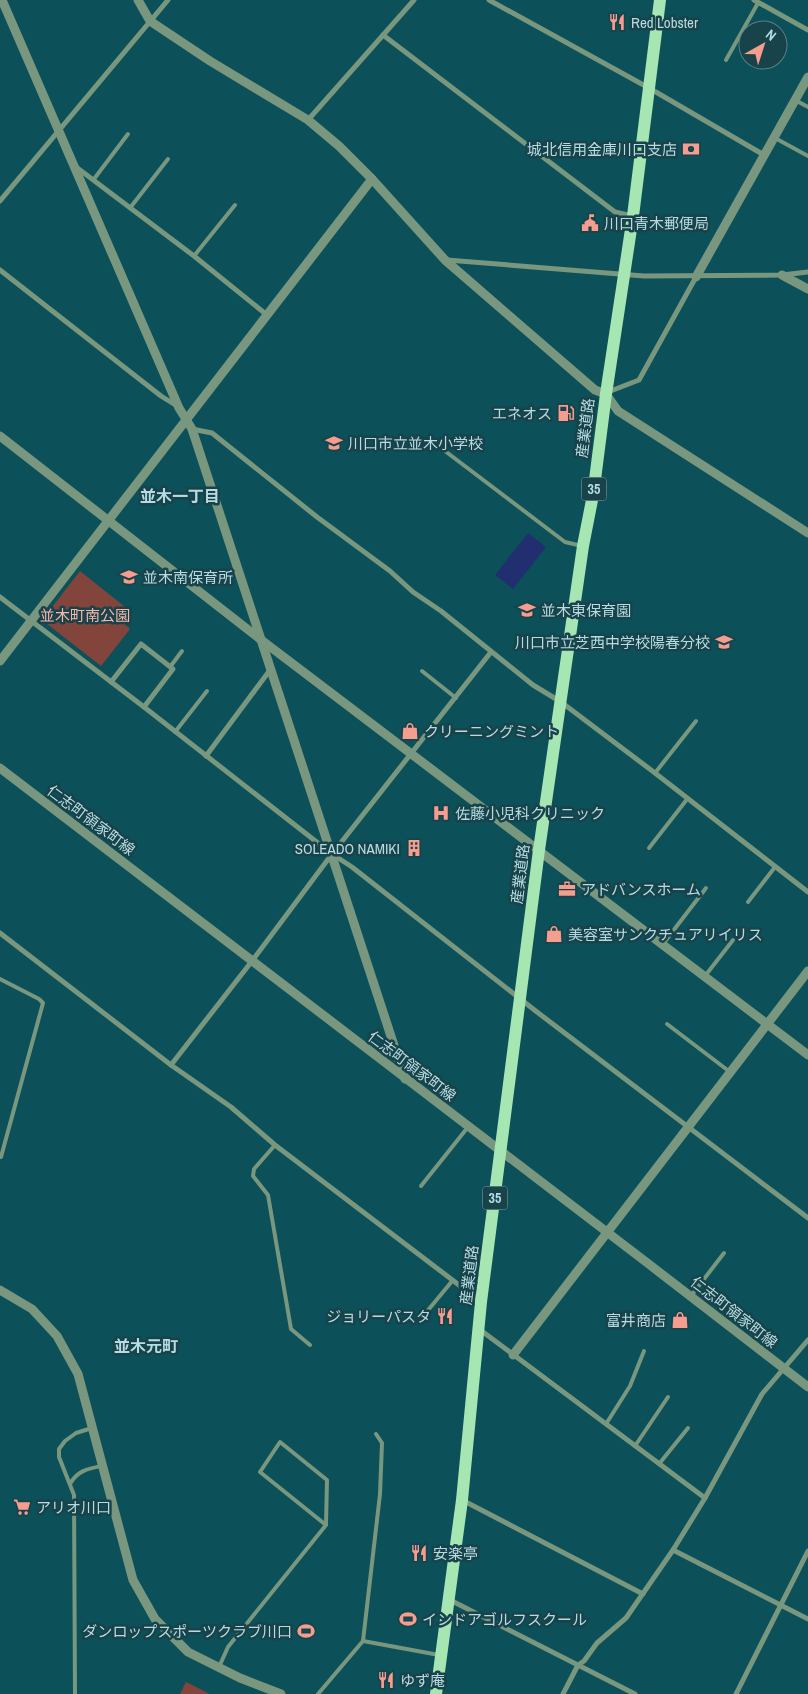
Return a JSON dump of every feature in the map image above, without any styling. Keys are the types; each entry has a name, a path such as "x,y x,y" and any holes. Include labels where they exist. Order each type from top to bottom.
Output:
{"main road":[{"name":"産業道路","path":"436,1694 462,1500 478,1329 539,850 583,546 593,496 660,0"}],"street":[{"path":"2,0 179,408 192,429 406,1079"},
{"path":"138,0 150,21 210,62 308,120 339,146 372,179 445,260 595,390 606,394 618,411 808,533"},
{"path":"0,201 168,0"},
{"path":"308,120 414,0"},
{"path":"489,0 649,88 764,155"},
{"path":"756,1 808,30"},
{"path":"383,35 614,212 632,216"},
{"path":"606,394 621,386 639,380 808,77"},
{"path":"74,165 194,256 267,315"},
{"path":"0,661 372,179"},
{"path":"445,260 607,272 624,275 782,275 808,272"},
{"path":"0,270 179,408"},
{"path":"782,275 808,289"},
{"path":"192,429 212,434 317,517 390,571 413,592 441,611 533,685 561,702 808,892"},
{"path":"0,436 260,639 808,1055"},
{"path":"0,597 332,854 352,867 520,999 808,1218"},
{"path":"111,682 141,644 173,669 144,707"},
{"path":"171,1065 252,962 332,854 491,652"},
{"path":"206,756 270,670"},
{"name":"仁志町領家町線","path":"0,768 808,1387"},
{"path":"0,933 171,1065 230,1107 275,1145 482,1302"},
{"path":"514,1355 808,971"},
{"path":"0,1290 32,1309 57,1336 78,1374 133,1580 155,1619 188,1652 240,1678 281,1694"},
{"path":"478,1329 705,1498"},
{"path":"562,1694 578,1666 597,1643 626,1618 643,1594 705,1498 762,1394 808,1340"},
{"path":"462,1500 643,1594"},
{"path":"673,1550 808,1619"},
{"path":"736,1694 808,1551"},
{"path":"450,1600 635,1694"}],"lane":[{"path":"726,60 756,1"},
{"path":"795,100 808,107"},
{"path":"94,179 128,134"},
{"path":"774,138 808,156"},
{"path":"130,208 168,160"},
{"path":"194,256 235,205"},
{"path":"445,451 565,542 583,546"},
{"path":"170,667 182,652"},
{"path":"422,671 456,698"},
{"path":"175,732 207,691"},
{"path":"655,773 696,721"},
{"path":"649,848 688,798"},
{"path":"748,902 775,867"},
{"path":"663,944 706,888"},
{"path":"705,976 733,940"},
{"path":"0,979 39,999 43,1003 1,1157"},
{"path":"667,1024 730,1072"},
{"path":"421,1186 468,1126"},
{"path":"275,1145 254,1169 253,1176 268,1195 291,1329 310,1345"},
{"path":"691,1296 724,1253"},
{"path":"424,1315 453,1280"},
{"path":"606,1424 630,1386 644,1351"},
{"path":"635,1446 668,1397"},
{"path":"75,1694 74,1495 59,1458 59,1449 65,1441 76,1433 92,1428"},
{"path":"659,1464 688,1428"},
{"path":"318,1694 363,1641 380,1494 382,1443 376,1434"},
{"path":"219,1667 228,1647 326,1524 327,1480 280,1442 260,1472 326,1524"},
{"path":"70,1484 76,1474 102,1465"},
{"path":"363,1641 442,1656"}],"green space":[{"name":"並木町南公園","path":"80,571 130,611 121,621 130,629 101,666 42,620"},
{"path":"186,1682 206,1692 209,1694 180,1694"}],"water":[{"path":"528,533 546,547 513,589 495,575"}],"place":[{"name":"Red Lobster","path":"617,22"},
{"name":"城北信用金庫川口支店","path":"691,149"},
{"name":"川口青木郵便局","path":"590,223"},
{"name":"エネオス","path":"566,413"},
{"name":"川口市立並木小学校","path":"334,443"},
{"name":"並木南保育所","path":"129,577"},
{"name":"並木東保育園","path":"527,610"},
{"name":"川口市立芝西中学校陽春分校","path":"724,642"},
{"name":"クリーニングミント","path":"410,731"},
{"name":"佐藤小児科クリニック","path":"441,813"},
{"name":"SOLEADO NAMIKI","path":"414,848"},
{"name":"アドバンスホーム","path":"567,889"},
{"name":"美容室サンクチュアリイリス","path":"554,934"},
{"name":"ジョリーパスタ","path":"445,1316"},
{"name":"富井商店","path":"680,1320"},
{"name":"アリオ川口","path":"22,1507"},
{"name":"安楽亭","path":"419,1553"},
{"name":"インドアゴルフスクール","path":"408,1619"},
{"name":"ダンロップスポーツクラブ川口","path":"306,1631"},
{"name":"ゆず庵","path":"386,1680"}],"district":[{"name":"並木一丁目","path":"180,496"},
{"name":"並木元町","path":"146,1346"}]}
